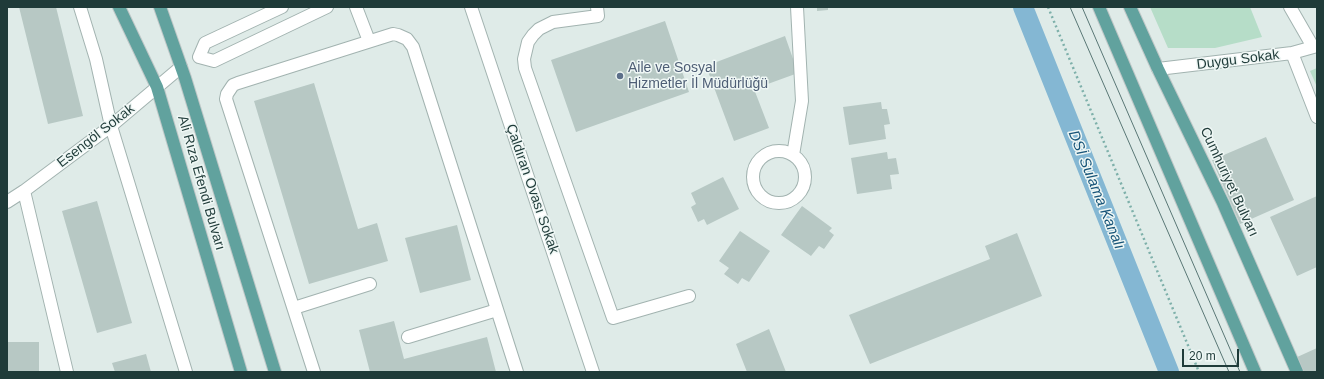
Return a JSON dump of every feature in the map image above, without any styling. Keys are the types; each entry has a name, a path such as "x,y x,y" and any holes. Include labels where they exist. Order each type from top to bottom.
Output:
{"main road":[{"name":"Ali Rıza Efendi Bulvarı","path":"119,7 157,87 241,372"},
{"name":"Ali Rıza Efendi Bulvarı","path":"160,7 181,66 275,372"},
{"path":"1100,7 1255,372"},
{"name":"Cumhuriyet Bulvarı","path":"1130,7 1158,69 1223,203 1297,372"}],"street":[{"path":"80,7 96,59 111,126 186,372"},
{"path":"282,7 205,43 199,58 214,61 328,7"},
{"path":"356,7 369,41"},
{"name":"Çaldıran Ovası Sokak","path":"471,7 593,372"},
{"path":"598,7 598,16 553,22 533,35 525,50 525,68 613,318 689,296"},
{"path":"793,155 802,100 797,7"},
{"path":"1290,7 1315,47"},
{"path":"314,372 226,99 227,94 233,85 238,82 393,34 398,34 407,39 413,47 517,372"},
{"name":"Duygu Sokak","path":"1158,69 1292,53 1315,47"},
{"path":"1292,53 1317,117"},
{"name":"Esengöl Sokak","path":"7,202 111,126 181,66"},
{"path":"778,151 793,155 804,168 805,176 802,191 789,201 781,203 773,202 759,194 755,187 754,171 763,157 778,151"},
{"path":"24,191 67,372"},
{"path":"294,308 370,284"},
{"path":"408,337 497,310"}],"path":[{"path":"1048,7 1199,372"}],"green space":[{"path":"1150,7 1250,7 1262,37 1215,48 1168,48"},
{"path":"1317,68 1317,87 1310,71"}],"building":[{"path":"19,7 56,7 83,116 48,124"},
{"path":"817,7 828,7 828,10 817,11"},
{"name":"Aile ve Sosyal Hizmetler İl Müdürlüğü","path":"665,21 689,92 576,132 551,60"},
{"path":"785,36 798,73 754,89 769,128 734,141 706,66"},
{"path":"314,83 358,229 377,223 388,261 309,284 254,101"},
{"path":"881,102 882,109 887,109 890,124 884,125 886,139 849,145 843,107"},
{"path":"1266,137 1294,200 1240,224 1212,160"},
{"path":"887,152 888,159 896,158 899,174 890,175 892,189 857,194 851,158"},
{"path":"723,177 739,209 707,225 704,219 698,222 691,207 696,204 691,193"},
{"path":"1317,196 1317,267 1297,276 1270,217"},
{"path":"97,201 132,323 97,333 62,211"},
{"path":"802,206 832,228 829,231 834,235 824,249 819,246 811,256 781,235"},
{"path":"457,225 471,280 420,293 405,238"},
{"path":"740,231 770,251 749,282 742,278 738,284 724,274 729,268 719,261"},
{"path":"1017,233 1042,296 870,364 849,315 990,259 985,246"},
{"path":"394,321 404,359 487,337 496,372 370,372 359,330"},
{"path":"769,329 786,372 747,372 736,344"},
{"path":"7,342 39,342 39,372 7,372"},
{"path":"1317,348 1317,372 1301,372 1295,358"},
{"path":"146,354 151,372 115,372 112,363"}],"waterway":[{"name":"DSİ Sulama Kanalı","path":"1023,7 1169,372"}],"tram line":[{"path":"1070,7 1229,372"},
{"path":"1082,7 1240,372"}],"place":[{"name":"Aile ve Sosyal Hizmetler İl Müdürlüğü","path":"620,76"}]}
